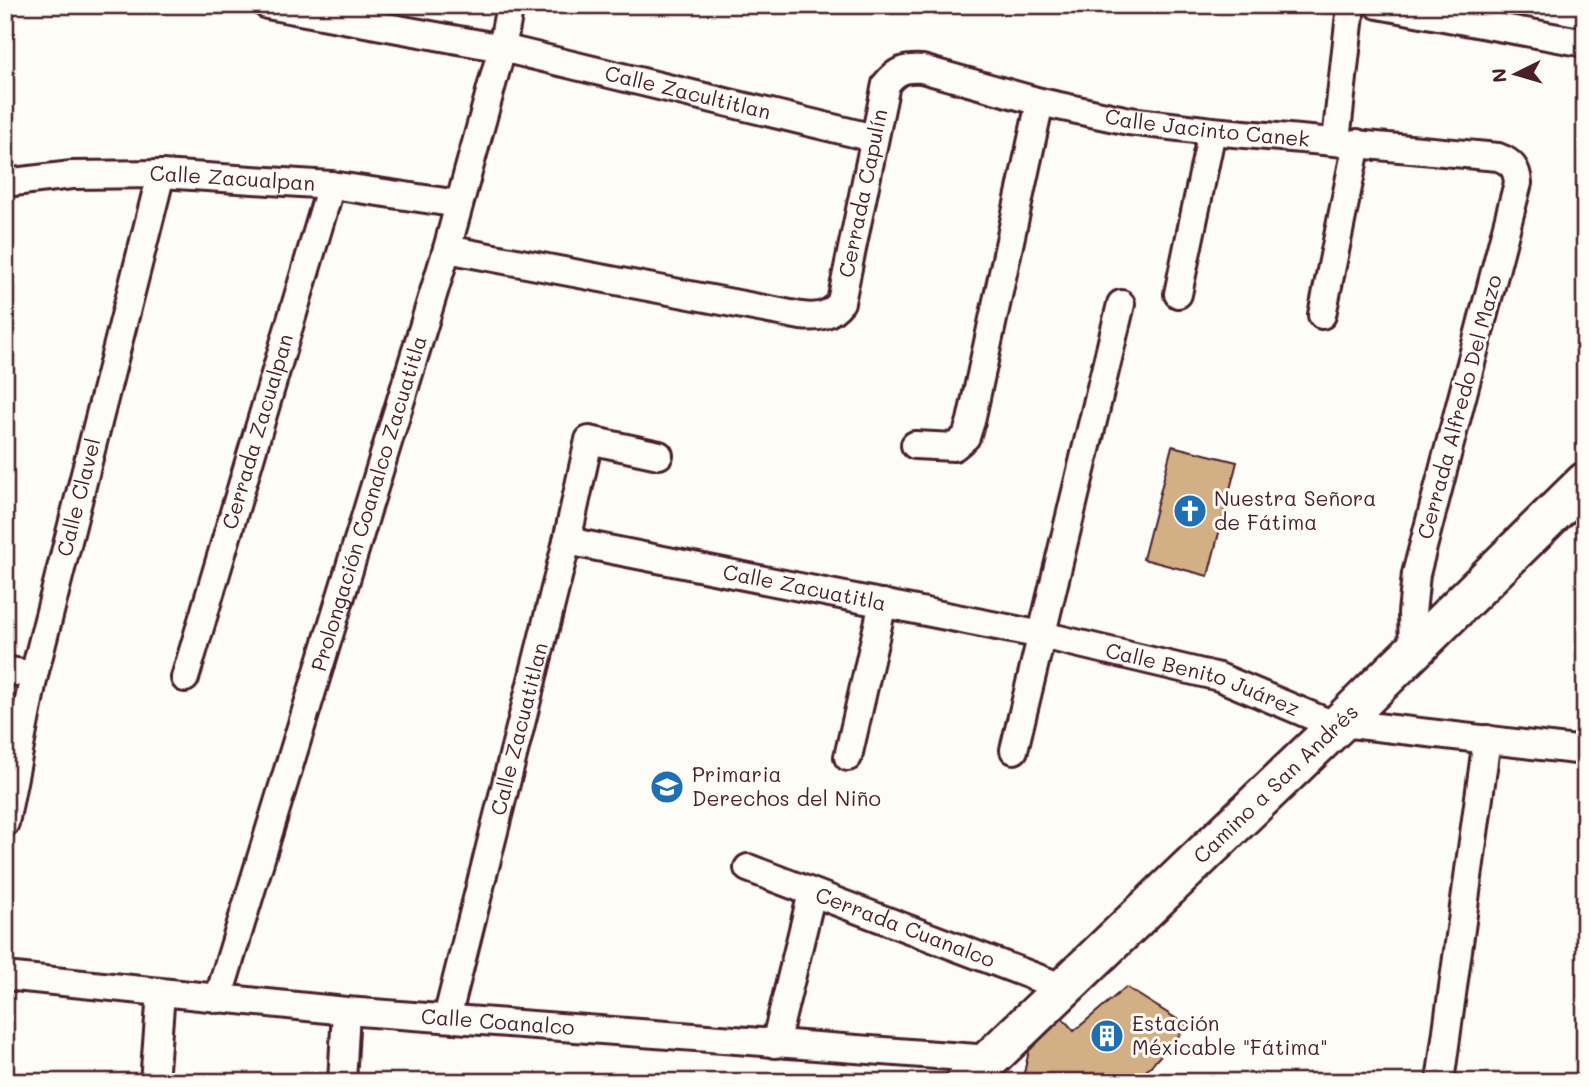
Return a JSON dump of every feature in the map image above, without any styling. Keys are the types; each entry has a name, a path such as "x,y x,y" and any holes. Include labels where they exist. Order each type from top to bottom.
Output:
{"main road":[{"name":"Camino a San Andrés","path":"978,1070 1341,722 1585,482"}],"street":[{"name":"Calle Zacultitlan","path":"267,5 502,48 874,138"},
{"name":"Prolongación Coanalco Zacuatitla","path":"218,999 447,249 502,48 510,5"},
{"path":"1322,315 1346,142 1351,5"},
{"path":"1378,5 1585,43"},
{"name":"Calle Jacinto Canek","path":"901,69 922,69 1040,102 1129,121 1498,157 1514,167"},
{"name":"Cerrada Capulín","path":"447,249 801,316 825,316 841,302 886,84 901,69"},
{"path":"915,445 954,447 966,437 1040,102"},
{"path":"1178,293 1212,131"},
{"name":"Cerrada Alfredo Del Mazo","path":"1413,650 1412,613 1416,574 1518,183 1514,167"},
{"name":"Calle Zacualpan","path":"5,183 72,174 162,174 331,185 459,204"},
{"name":"Calle Clavel","path":"5,823 34,675 162,174"},
{"name":"Cerrada Zacualpan","path":"185,678 331,185"},
{"path":"1014,750 1121,304"},
{"name":"Calle Zacuatitlan","path":"447,1018 567,541 589,440 659,454"},
{"name":"Calle Zacuatitla","path":"567,541 1042,635"},
{"path":"848,757 883,603"},
{"name":"Calle Benito Juárez","path":"1042,635 1219,677 1309,716 1585,751"},
{"path":"5,670 34,675"},
{"path":"1440,1082 1487,738"},
{"path":"748,868 812,893"},
{"name":"Cerrada Cuanalco","path":"775,1044 812,893 1064,988"},
{"name":"Calle Coanalco","path":"5,976 346,1011 775,1044 978,1070"},
{"path":"154,1082 161,993"},
{"path":"342,1082 346,1011"}],"building":[{"name":"Nuestra Señora de Fátima","path":"1172,446 1237,462 1208,576 1143,559"},
{"name":"Estación Méxicable \"Fátima\"","path":"1126,987 1188,1026 1136,1082 1022,1082 1031,1042 1057,1012 1074,1031"}],"place":[{"name":"Nuestra Señora de Fátima","path":"1190,511"},
{"name":"Primaria Derechos del Niño","path":"667,787"},
{"name":"Estación Méxicable \"Fátima\"","path":"1107,1036"}]}
